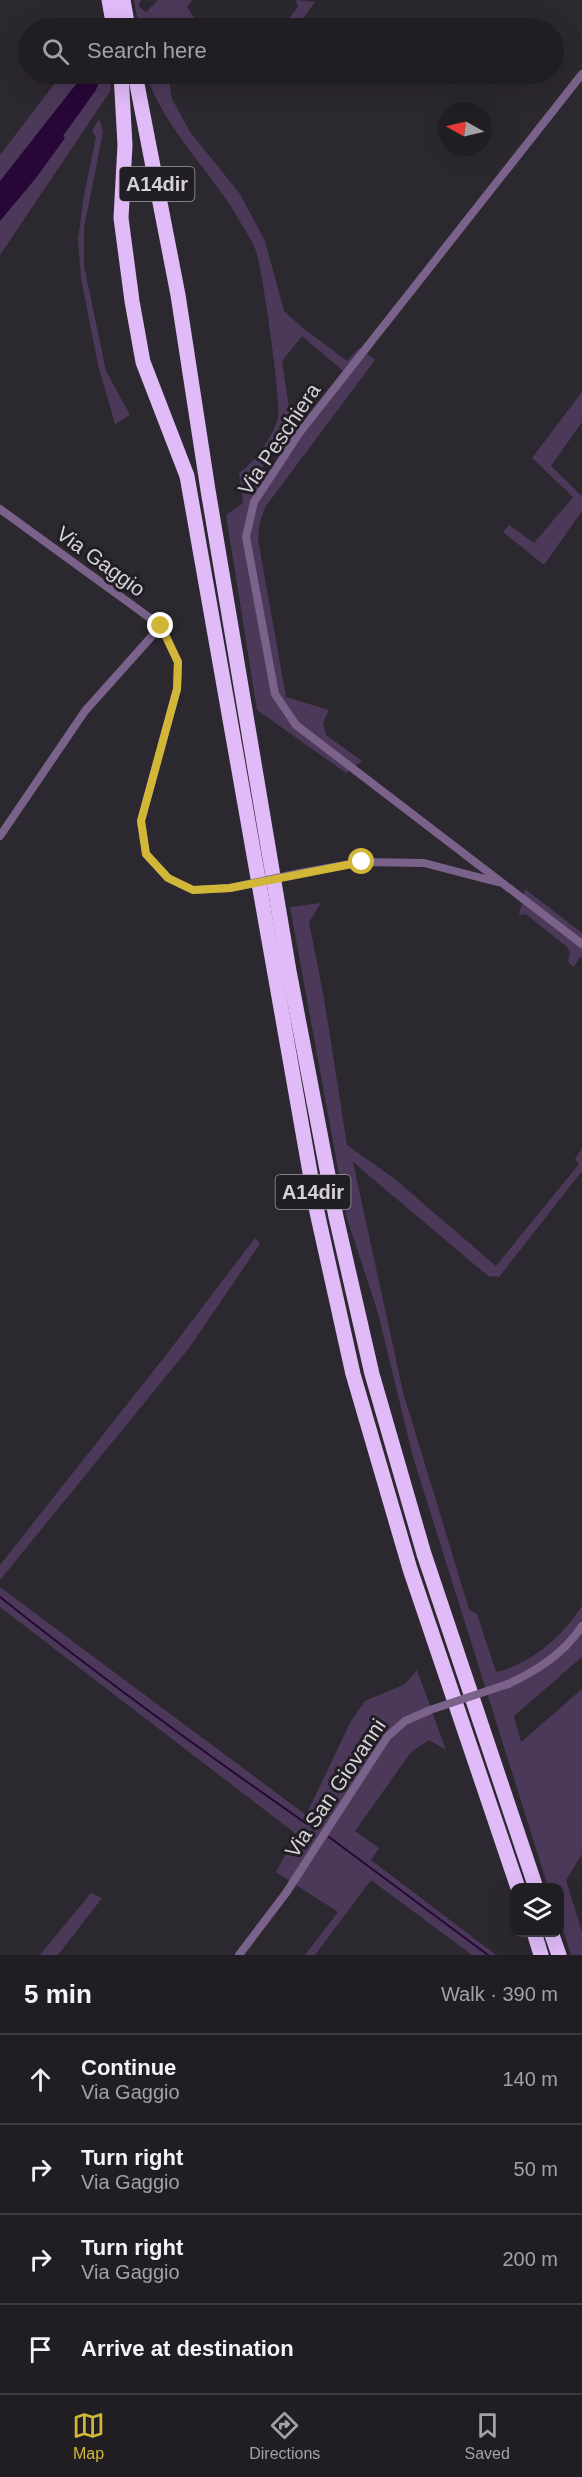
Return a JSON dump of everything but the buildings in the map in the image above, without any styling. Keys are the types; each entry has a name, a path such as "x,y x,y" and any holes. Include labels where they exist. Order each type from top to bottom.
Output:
{"highway":[{"path":"109,0 112,18"},
{"path":"123,0 126,18"},
{"name":"A14dir","path":"122,84 125,144 121,218 132,301 143,362 187,476 317,1212 353,1374 410,1569 517,1883"},
{"name":"A14dir","path":"137,84 178,295 208,490 289,971 336,1217 372,1374 424,1554 535,1883"},
{"path":"536,1937 541,1955"},
{"path":"553,1937 559,1955"}],"street":[{"name":"Via Peschiera","path":"504,884 296,724 275,694 246,537 254,502 300,432 582,74"},
{"name":"Via Gaggio","path":"0,508 161,626 178,662 177,689 141,821 146,854 168,878 193,890 230,888 362,862 424,863 504,884"},
{"path":"0,836 85,711 161,626"},
{"path":"504,884 582,944"},
{"name":"Via San Giovanni","path":"239,1955 286,1893 387,1737 405,1721 430,1710 508,1684 543,1666 566,1646 582,1626"}],"shaded area":[{"path":"134,0 141,0 138,6 146,12 158,0 192,0 187,7 194,18 137,18"},
{"path":"296,0 315,2 303,18 290,18 298,7"},
{"path":"54,84 110,84 111,90 0,255 0,155"},
{"path":"76,84 98,84 63,136 65,138 36,178 0,221 0,181"},
{"path":"150,84 170,84 172,99 190,132 240,194 265,241 284,311 347,361 359,348 375,360 266,506 260,521 258,539 286,697 329,710 323,723 326,735 362,761 346,773 257,710 226,515 243,503 239,473 263,448 278,418 274,363 263,282 256,251 250,239 219,188 166,116","holes":["302,336 343,371 268,474 262,467 288,432 291,420 282,361"]},
{"path":"99,119 103,132 84,228 84,266 106,371 130,415 115,424 98,365 81,278 78,240 84,195 96,137 92,131"},
{"path":"582,392 582,422 551,466 582,496 582,511 544,565 503,532 509,525 534,543 573,497 532,458"},
{"path":"525,889 582,933 582,958 580,957 574,967 568,962 570,953 567,947 526,914 519,915"},
{"path":"321,903 309,922 324,998 347,1145 396,1180 496,1266 579,1164 575,1159 582,1149 582,1171 499,1277 488,1276 353,1162 403,1392 469,1609 477,1614 496,1672 522,1662 545,1647 565,1628 582,1606 582,1657 514,1716 521,1742 582,1689 582,1854 566,1880 582,1932 582,1955 571,1955 564,1933 564,1883 547,1883 413,1457 378,1313 347,1218 290,907"},
{"path":"255,1238 260,1244 189,1348 0,1580 0,1565"},
{"path":"0,1587 306,1815 351,1721 365,1701 405,1684 417,1670 446,1750 429,1740 411,1752 355,1831 379,1848 371,1860 496,1955 472,1955 371,1880 315,1955 305,1955 338,1912 276,1872 296,1834 0,1607"},
{"path":"91,1893 102,1898 58,1955 40,1955"}],"waterway":[{"path":"0,1597 152,1713 307,1824"},
{"path":"329,1837 488,1955"}],"route":[{"path":"161,626 172,644 178,662 177,689 141,821 146,854 168,878 193,890 230,888 362,862"}]}
